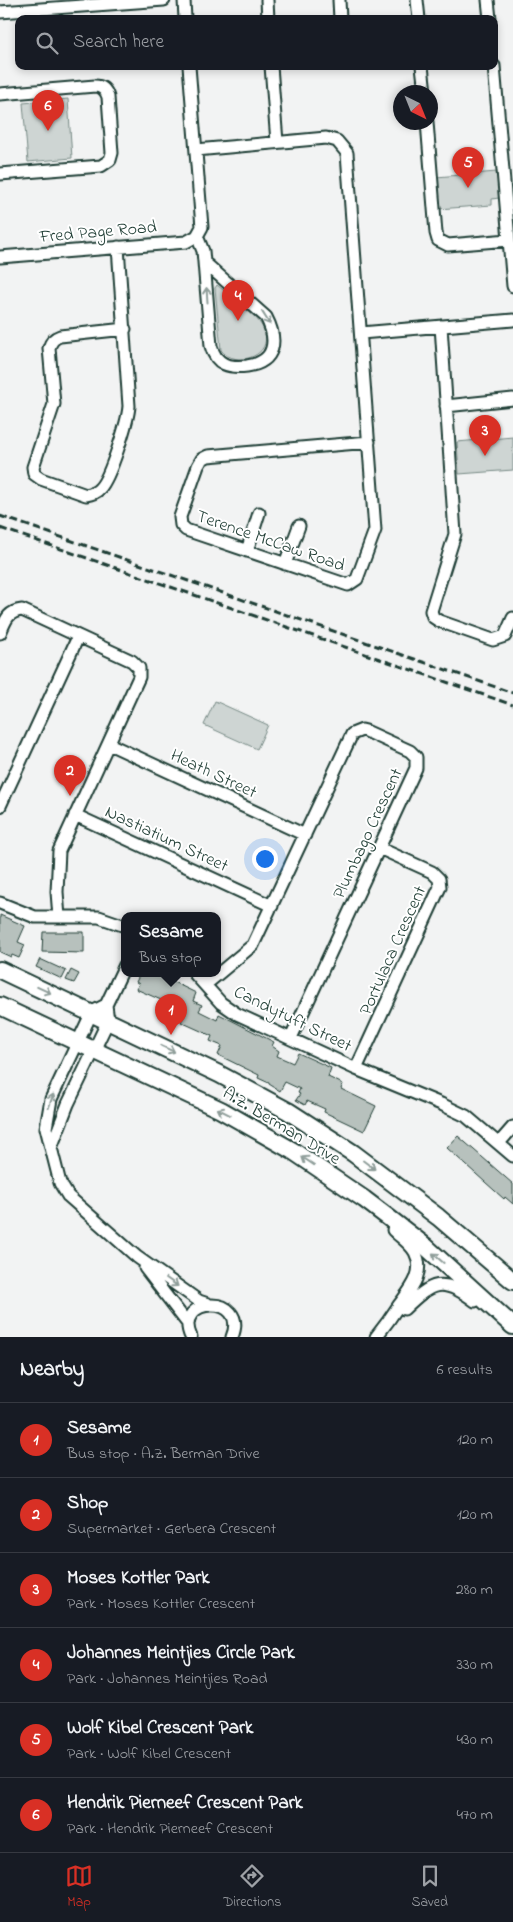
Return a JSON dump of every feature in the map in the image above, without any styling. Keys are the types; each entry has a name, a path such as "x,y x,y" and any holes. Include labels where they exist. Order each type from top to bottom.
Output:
{"main road":[{"name":"A.Z. Berman Drive","path":"0,970 102,1013 288,1111 353,1153 438,1217 513,1282"},
{"name":"A.Z. Berman Drive","path":"0,1006 221,1110 267,1135 364,1199 424,1246 513,1328"}],"street":[{"path":"0,12 98,3 164,0"},
{"path":"184,0 186,15"},
{"path":"267,0 268,15"},
{"path":"339,0 340,15"},
{"path":"417,0 418,15"},
{"path":"488,0 490,15"},
{"path":"189,70 202,227 197,236 204,251 204,262 211,346 215,357 224,364 234,367 260,363 268,356 273,343 271,328 266,317 204,262"},
{"path":"271,70 277,142"},
{"path":"422,70 423,85"},
{"path":"494,70 513,286"},
{"path":"0,94 100,87 108,97 112,153 110,160 101,166 0,174"},
{"path":"428,130 438,240 448,245 509,240"},
{"name":"Terence McCaw Road","path":"196,150 326,138 337,141 347,153 361,333 369,442 375,530 357,579 351,584 345,584 186,530 181,524 180,517 198,466 202,460 211,455 369,442"},
{"name":"Fred Page Road","path":"0,256 186,242 197,236"},
{"path":"118,246 125,329 129,411 106,481 94,494 86,495 41,480 34,474 32,467 54,404 49,348 51,342 60,336 125,329"},
{"path":"361,333 513,320"},
{"path":"441,326 455,534 431,607 431,614 439,621 493,640 502,638 507,634 513,618"},
{"path":"446,406 508,398 513,399"},
{"path":"247,551 259,513"},
{"path":"285,564 299,526"},
{"path":"0,633 7,618 14,611 22,610 132,661 139,668 139,677 59,851 57,892 59,917"},
{"path":"0,806 78,637"},
{"name":"Plumbago Crescent","path":"221,972 253,945 352,734 357,731 366,730 410,751 416,757 416,768 291,1038"},
{"name":"Heath Street","path":"109,744 305,835"},
{"name":"Nastiatium Street","path":"75,815 272,906"},
{"name":"Portulaca Crescent","path":"356,1069 440,887 438,879 432,872 379,848"},
{"path":"0,903 35,916 100,917 121,925"},
{"path":"51,1148 68,1104 94,1050 102,1013 121,973"},
{"name":"Candytuft Street","path":"198,977 228,1008 356,1069 466,1116 513,1156"},
{"name":"Plumbago Crescent","path":"205,985 215,977"},
{"path":"102,1013 78,1042 51,1098 47,1114 46,1128 60,1183 68,1196 137,1257 199,1301 216,1304 228,1311 235,1325 234,1335"},
{"path":"499,1143 513,1127"},
{"path":"364,1199 386,1224 409,1245 418,1260 419,1268 417,1278 376,1337"},
{"path":"137,1257 188,1324 191,1337"},
{"path":"392,1316 426,1290 439,1285 445,1285 462,1291 513,1328"},
{"path":"188,1324 195,1311 208,1304"}],"shaded area":[{"path":"68,99 72,158 28,162 23,103"},
{"path":"497,172 499,198 492,199 492,205 438,209 436,177"},
{"path":"217,285 255,317 263,329 266,340 263,348 248,358 238,359 229,356 221,350 215,288"},
{"path":"513,437 513,470 459,474 457,442"},
{"path":"215,701 268,725 257,749 204,725"}],"building":[{"path":"0,915 25,926 18,942 25,945 19,958 0,952"},
{"path":"43,932 84,932 84,953 42,952"},
{"path":"40,959 66,971 62,979 36,967"},
{"path":"71,970 79,974 74,983 66,980"},
{"path":"138,977 166,977 196,993 193,1001 202,1005 199,1011 217,1020 219,1014 274,1042 272,1046 279,1051 277,1056 293,1063 298,1053 331,1068 328,1077 343,1084 341,1089 376,1106 364,1131 324,1112 325,1109 307,1101 305,1105 296,1100 300,1094 298,1093 300,1089 285,1082 280,1091 258,1078 259,1075 218,1055 222,1046 210,1041 212,1036 181,1022 186,1011 136,989 139,984 136,982"},
{"path":"458,1136 513,1184 513,1204 505,1197 504,1199 447,1148"}],"railway":[{"path":"0,516 513,693"},
{"path":"0,528 513,705"}],"place":[{"name":"Hendrik Pierneef Crescent Park","path":"48,131"},
{"name":"Wolf Kibel Crescent Park","path":"468,188"},
{"name":"Johannes Meintjies Circle Park","path":"238,321"},
{"name":"Moses Kottler Park","path":"485,456"},
{"name":"Shop","path":"70,796"},
{"name":"Sesame","path":"171,1035"}]}
